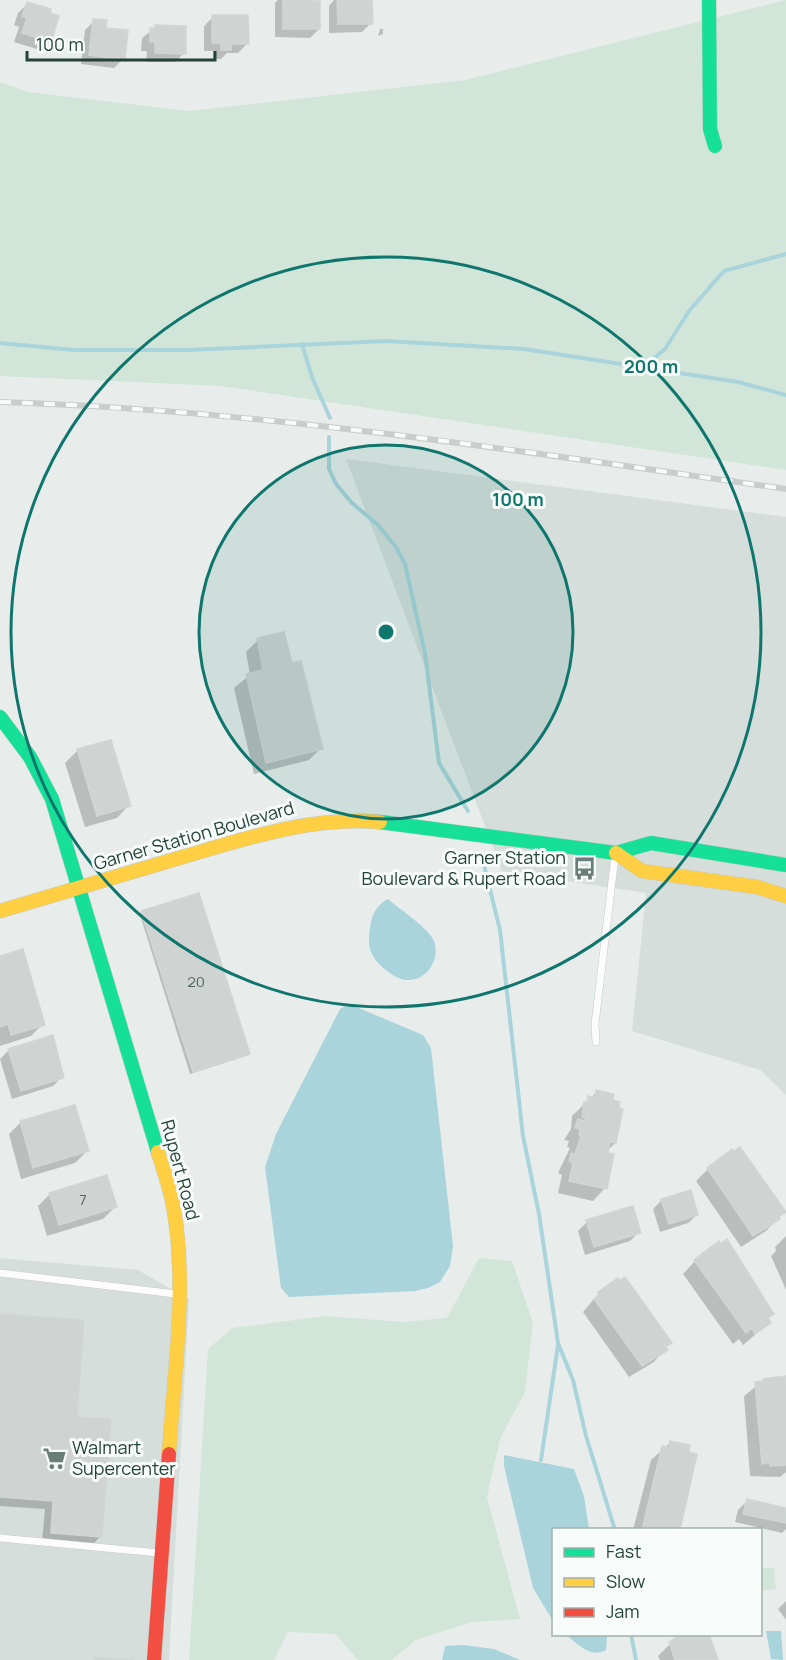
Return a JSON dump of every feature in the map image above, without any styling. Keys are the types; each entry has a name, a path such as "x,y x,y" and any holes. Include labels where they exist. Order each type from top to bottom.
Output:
{"street":[{"path":"709,0 710,129 715,146"},
{"name":"Rupert Road","path":"0,717 30,757 52,799 173,1203 180,1261 179,1294 154,1660"},
{"name":"Garner Station Boulevard","path":"0,911 261,834 307,823 358,820 424,826 616,853 651,843 786,866"},
{"name":"Garner Station Boulevard","path":"616,853 642,870 757,887 786,896"}],"lane":[{"path":"596,1042 595,1024 616,853"},
{"path":"0,1273 179,1294"},
{"path":"0,1538 161,1553"}],"shaded area":[{"path":"346,459 786,517 786,1095 760,1070 632,1031 646,893 502,871"},
{"path":"0,1258 138,1270 189,1299 169,1660 0,1660"}],"green space":[{"path":"786,0 786,470 221,386 0,376 0,82 28,92 189,111 465,80"},
{"path":"479,1258 512,1261 533,1323 525,1392 500,1439 487,1497 520,1619 472,1622 416,1640 392,1660 358,1660 335,1634 288,1632 274,1660 189,1660 208,1349 232,1328 325,1316 403,1322 447,1318"},
{"path":"762,1568 774,1568 776,1589 762,1591"}],"water":[{"path":"388,899 425,929 433,939 436,953 431,967 421,977 414,980 401,979 391,974 376,961 370,950 369,934 373,915 380,904"},
{"path":"349,1004 423,1035 431,1048 453,1246 450,1266 440,1282 415,1291 289,1297 281,1288 265,1167 276,1134 340,1009"},
{"path":"504,1455 574,1469 584,1496 589,1528 552,1528 552,1619 533,1588 504,1466"},
{"path":"766,1631 781,1631 783,1660 771,1659"},
{"path":"567,1636 607,1636 606,1650 595,1653 580,1646"},
{"path":"463,1645 494,1649 520,1660 442,1660 445,1646"}],"building":[{"path":"283,0 320,1 320,29 283,29"},
{"path":"337,0 372,0 373,24 338,24"},
{"path":"27,2 51,9 50,13 59,16 51,42 22,33 27,18 22,16"},
{"path":"212,15 248,15 249,44 231,44 231,50 221,50 221,43 212,43"},
{"path":"93,19 107,20 106,28 128,30 125,60 89,55"},
{"path":"155,25 186,26 186,54 155,53 155,42 150,42 150,28 155,28"},
{"path":"284,632 292,663 301,661 323,749 266,763 246,674 263,670 257,638"},
{"path":"111,740 131,806 97,816 77,749"},
{"path":"199,893 250,1054 193,1072 141,911"},
{"path":"23,949 45,1025 11,1035 8,1024 0,1027 0,956"},
{"path":"53,1035 64,1078 21,1091 8,1049"},
{"path":"596,1090 614,1094 613,1100 620,1102 619,1108 623,1109 616,1143 610,1142 608,1153 614,1154 607,1189 569,1181 573,1163 569,1161 571,1153 575,1154 581,1136 579,1135 580,1129 575,1128 578,1119 585,1121 586,1118 582,1117 584,1102 587,1102 588,1096 595,1098"},
{"path":"75,1105 89,1151 33,1168 20,1121"},
{"path":"740,1147 786,1212 779,1217 780,1219 753,1236 707,1168 732,1149 734,1151"},
{"path":"107,1175 117,1207 59,1225 49,1193"},
{"path":"691,1190 698,1215 669,1224 661,1199"},
{"path":"633,1206 641,1233 594,1247 586,1220"},
{"path":"727,1239 774,1314 768,1318 771,1323 755,1334 752,1328 746,1333 694,1260 719,1241 720,1244"},
{"path":"625,1277 672,1343 665,1347 668,1350 642,1366 594,1299 600,1294 598,1292 618,1278 619,1281"},
{"name":"Walmart Supercenter","path":"0,1314 84,1320 77,1417 111,1419 102,1537 51,1533 53,1501 0,1497"},
{"path":"786,1376 786,1465 770,1466 770,1462 762,1464 755,1382"},
{"path":"670,1441 690,1445 689,1452 697,1454 680,1528 642,1528 662,1446 669,1448"},
{"path":"747,1499 786,1508 786,1523 743,1514"},
{"path":"678,1636 710,1636 718,1660 675,1660 669,1642"},
{"path":"94,1657 134,1660 94,1660"}],"waterway":[{"path":"642,368 665,349 689,311 724,271 786,254"},
{"path":"0,343 74,350 187,350 386,341 524,349 738,382 786,395"},
{"path":"302,344 312,377 330,418"},
{"path":"329,437 329,469 336,484 352,503 378,525 396,547 405,564 425,653 439,763 468,811"},
{"path":"482,857 500,930 523,1136 539,1214 558,1343 573,1380 586,1436 614,1528"},
{"path":"541,1460 558,1345"},
{"path":"631,1636 636,1660"}],"railway":[{"path":"0,402 99,407 296,423 492,447 786,489"}],"traffic: fast":[{"path":"709,0 710,129 715,146"},
{"path":"0,717 30,757 52,799 158,1152"},
{"path":"380,822 616,853 651,843 786,865"}],"traffic: slow":[{"path":"0,911 278,831 328,822 380,822"},
{"path":"616,853 642,871 757,887 786,896"},
{"path":"158,1152 173,1205 179,1267 180,1298 169,1454"}],"traffic: jam":[{"path":"154,1660 169,1454"}],"place":[{"name":"Garner Station Boulevard & Rupert Road","path":"584,868"},
{"name":"Walmart Supercenter","path":"54,1458"}]}
